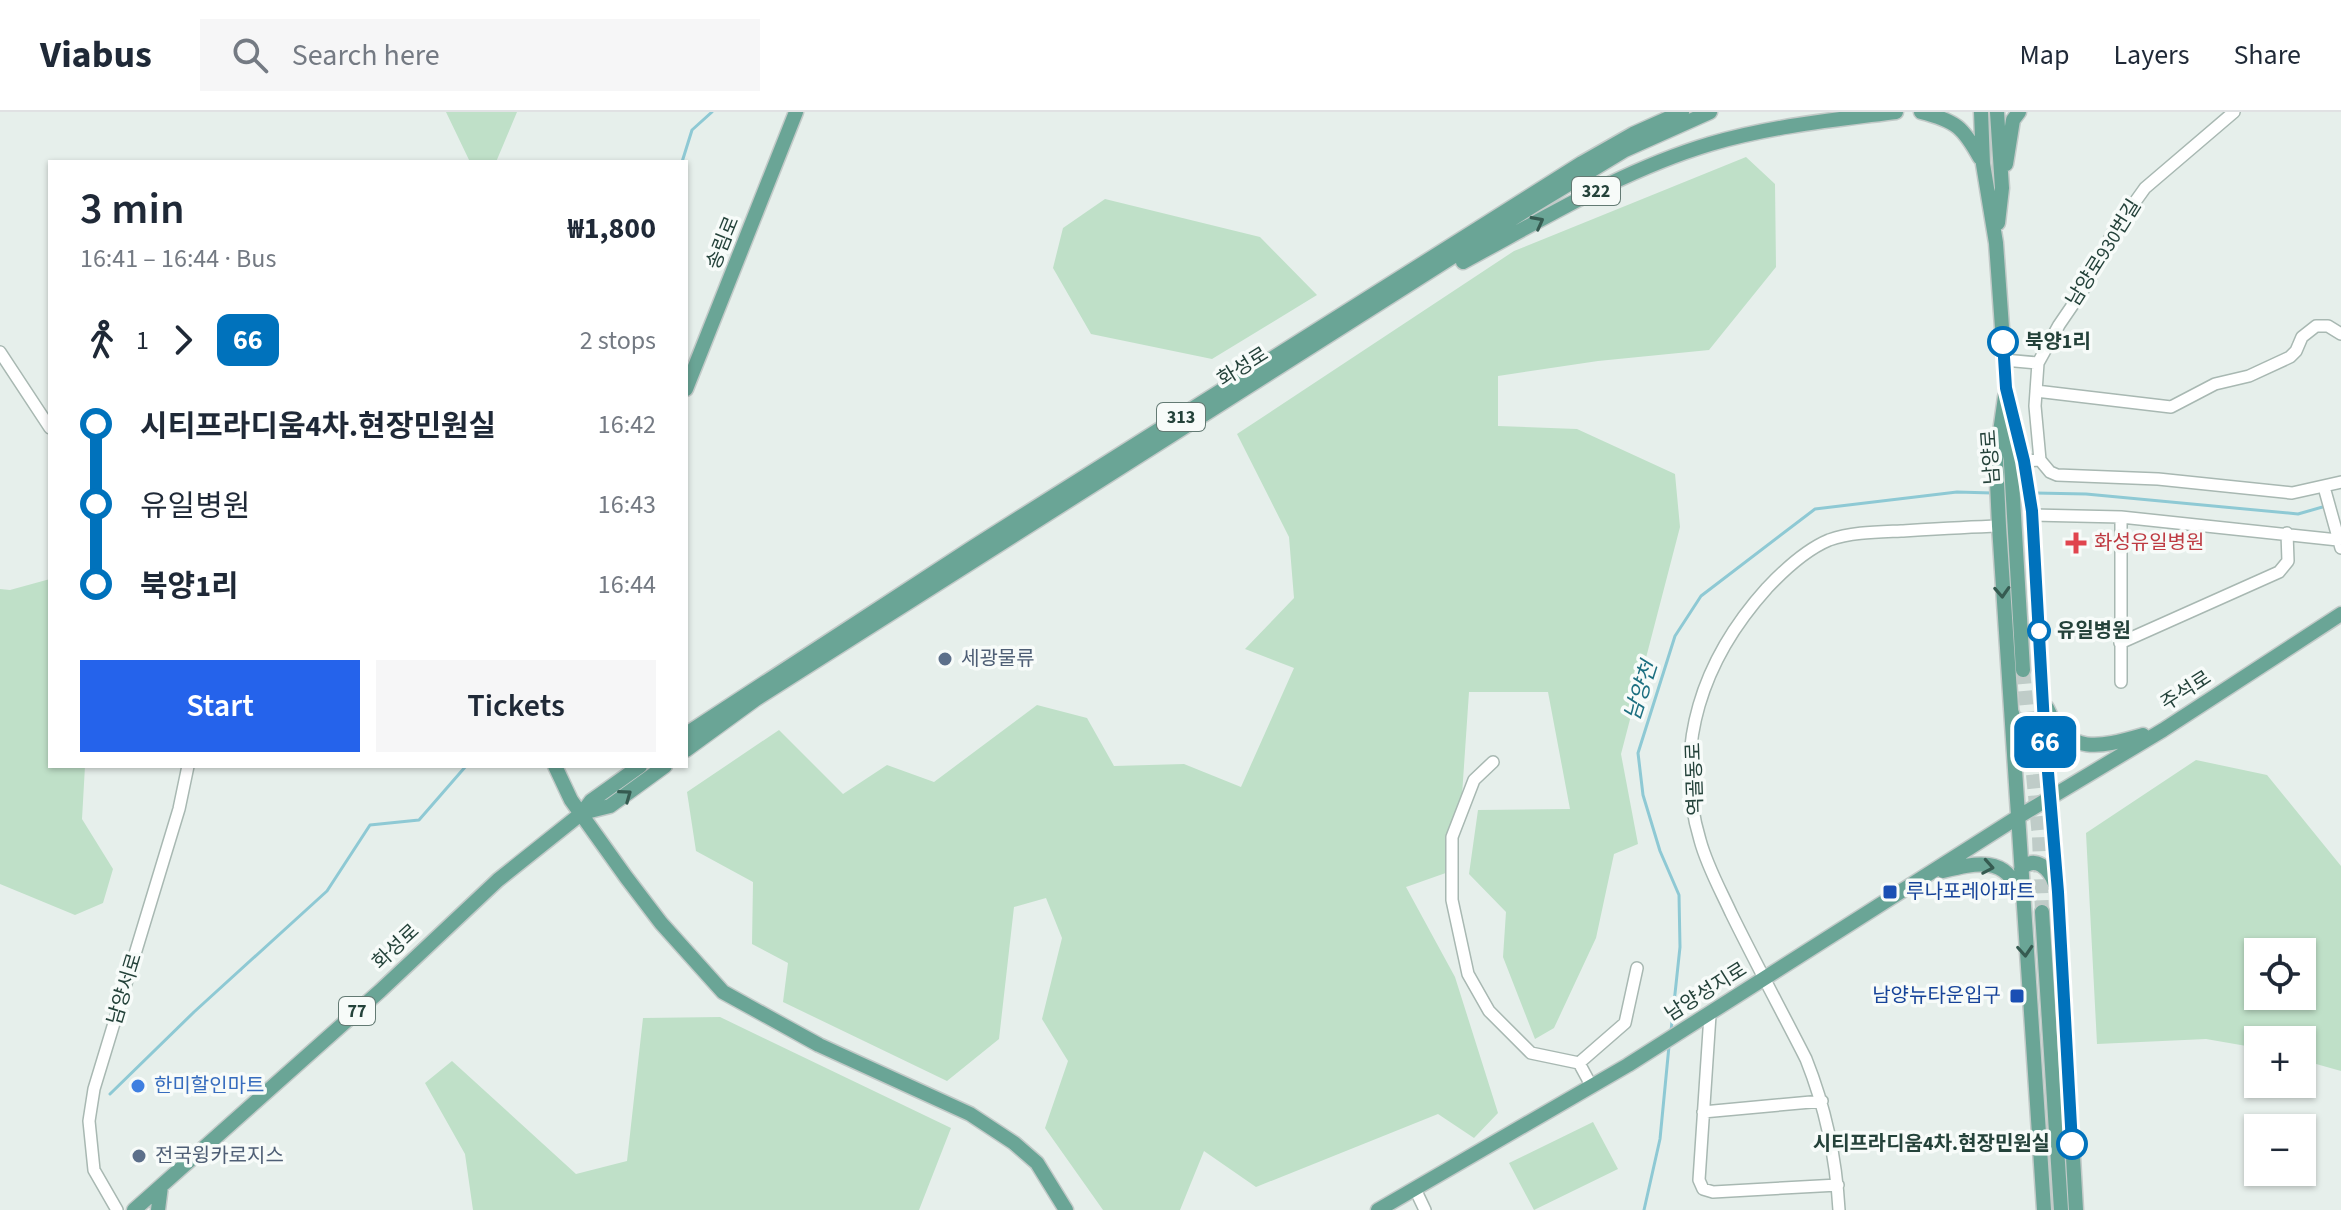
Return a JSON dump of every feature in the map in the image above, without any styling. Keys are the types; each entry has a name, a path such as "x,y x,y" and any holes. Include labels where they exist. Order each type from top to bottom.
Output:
{"main road":[{"name":"송림로","path":"688,384 796,112"},
{"name":"화성로","path":"688,733 973,547 1582,163 1633,134 1681,112"},
{"name":"화성로","path":"688,749 756,699 1625,150 1710,112"},
{"name":"322","path":"1323,339 1386,310 1445,272 1597,190 1646,168 1709,144 1783,126 1896,112"},
{"path":"1921,112 1940,117 1965,131 1983,164"},
{"name":"남양로","path":"1981,112 1983,164 1996,243 2006,388 2021,469 2015,516 2023,670"},
{"name":"남양로","path":"1996,243 2002,188 1997,112"},
{"path":"2002,188 2013,120 2019,112"},
{"path":"2006,388 1996,460 2007,681 2044,1210"},
{"path":"2021,469 2032,513 2076,1210"},
{"name":"주석로","path":"2050,798 2163,730 2341,614"},
{"path":"2007,681 2012,714 2018,727 2033,735 2044,724"},
{"path":"2042,689 2052,720 2074,740 2103,747 2163,730"},
{"path":"556,768 571,800 661,923 723,992 819,1045 970,1114 1014,1143 1037,1163 1066,1210"},
{"name":"화성로","path":"134,1210 380,991 498,880 582,813 591,801 637,768"},
{"name":"화성로","path":"582,813 610,806 662,768"},
{"name":"남양성지로","path":"1378,1210 1710,1015 2050,798"},
{"path":"2021,869 2031,862 2044,866 2058,892"},
{"path":"1931,874 1970,865 1992,865 2013,880 2022,907"},
{"path":"2042,912 2061,1210"},
{"path":"158,1210 161,1186"}],"street":[{"name":"남양로930번길","path":"2040,460 2035,406 2038,363 2059,325 2089,281 2112,234 2145,188 2234,112"},
{"path":"2036,391 2171,407 2215,384 2249,376 2290,357 2302,337 2316,326 2328,326 2341,334"},
{"path":"0,352 48,425"},
{"path":"2004,360 2038,363"},
{"path":"2021,469 2040,460 2050,472 2065,476 2158,479 2279,493 2341,482"},
{"path":"2324,487 2340,544"},
{"path":"2032,513 2121,517 2287,533 2340,544"},
{"path":"2121,517 2121,682"},
{"name":"역골동로","path":"1839,1210 1832,1140 1822,1101 1806,1059 1708,864 1693,808 1690,766 1701,695 1716,658 1754,602 1788,568 1820,545 1865,533 1999,520"},
{"path":"2120,643 2279,572 2288,561 2287,533"},
{"path":"1493,762 1474,780 1452,837 1452,900 1468,974 1489,1011 1531,1053 1579,1063 1592,1087"},
{"name":"남양서로","path":"117,1210 94,1170 89,1121 94,1089 179,809 188,768"},
{"path":"1579,1063 1625,1023 1637,968"},
{"path":"1710,1015 1699,1180 1703,1189 1713,1192 1838,1185"},
{"path":"1703,1112 1822,1101"},
{"path":"1415,1189 1425,1210"}],"green space":[{"path":"446,112 517,112 497,160 469,160"},
{"path":"1746,157 1775,184 1776,267 1709,350 1598,361 1498,376 1498,426 1577,429 1675,474 1680,527 1621,754 1638,844 1614,854 1596,938 1554,1028 1535,1039 1503,957 1506,912 1469,874 1478,810 1570,809 1548,692 1469,692 1457,869 1406,887 1455,977 1498,1113 1474,1138 1438,1114 1256,1187 1204,1151 1180,1210 1103,1210 1045,1128 1068,1061 1042,1019 1062,938 1046,898 1014,907 999,1039 947,1081 783,1002 788,963 752,944 753,882 696,851 687,792 779,730 843,794 887,765 934,782 1037,705 1087,718 1114,766 1184,764 1241,787 1294,668 1245,649 1294,598 1289,537 1237,434 1514,251"},
{"path":"1105,199 1260,237 1317,295 1212,359 1091,334 1053,268 1063,228"},
{"path":"48,580 48,768 85,768 82,819 113,869 103,903 75,915 0,884 0,589 10,590"},
{"path":"2196,760 2267,775 2341,866 2341,1071 2316,1064 2316,1026 2244,1026 2244,1046 2206,1039 2097,1044 2086,833"},
{"path":"720,1017 951,1128 919,1210 473,1210 465,1154 425,1083 452,1061 576,1174 627,1161 643,1018"},
{"path":"1593,1122 1618,1169 1534,1210 1509,1163"}],"waterway":[{"path":"683,160 692,130 712,112"},
{"name":"남양천","path":"1671,1031 1680,947 1679,895 1660,851 1643,795 1638,753 1675,636 1701,596 1815,509 1957,492 1992,493"},
{"path":"2035,493 2086,494 2298,514 2326,506"},
{"path":"110,1094 194,1012 327,891 370,825 419,820 464,768"},
{"name":"남양천","path":"1644,1210 1660,1139 1669,1046"}],"tunnel":[{"path":"2023,670 2039,837 2042,912"}],"bus line":[{"name":"66","path":"2003,342 2006,388 2024,461 2032,511 2072,1144"}],"place":[{"name":"북양1리","path":"2003,342"},
{"name":"화성유일병원","path":"2076,543"},
{"name":"유일병원","path":"2039,631"},
{"name":"세광물류","path":"945,659"},
{"name":"루나포레아파트","path":"1890,892"},
{"name":"남양뉴타운입구","path":"2017,996"},
{"name":"한미할인마트","path":"138,1086"},
{"name":"시티프라디움4차.현장민원실","path":"2072,1144"},
{"name":"전국윙카로지스","path":"139,1156"}]}
